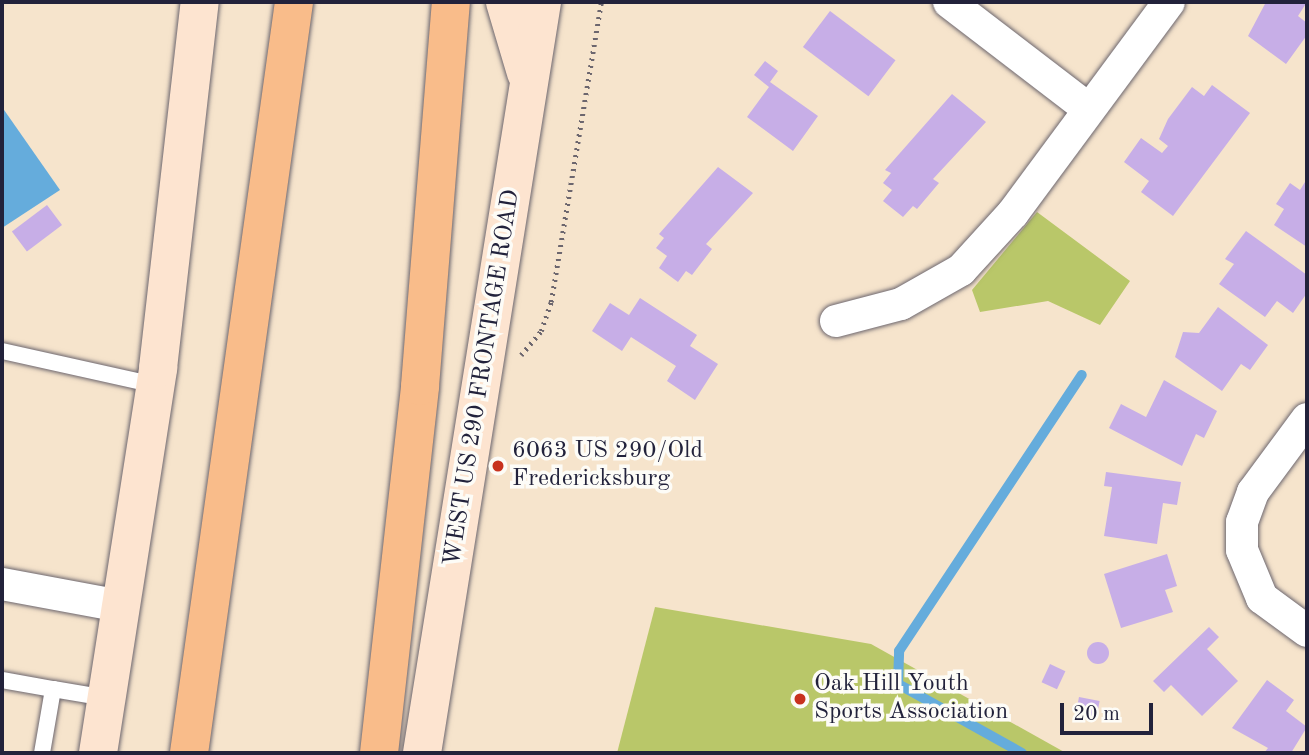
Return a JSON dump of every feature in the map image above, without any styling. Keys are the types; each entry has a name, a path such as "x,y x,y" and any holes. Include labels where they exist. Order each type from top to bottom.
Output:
{"highway":[{"path":"190,753 285,85 294,2"},
{"path":"379,753 420,386 440,96 451,2"}],"main road":[{"path":"98,753 155,385 200,2"},
{"path":"193,69 223,2"},
{"path":"505,2 531,89"},
{"name":"WEST US 290 FRONTAGE ROAD","path":"422,753 531,89 542,2"}],"street":[{"path":"949,2 1086,107"},
{"path":"836,321 901,304 961,270 1013,213 1086,107 1169,2"},
{"path":"1307,419 1253,492 1242,522 1242,550 1262,598 1307,631"},
{"path":"2,584 121,606"}],"lane":[{"path":"2,351 155,385"},
{"path":"2,680 107,698"},
{"path":"42,753 53,689"}],"path":[{"path":"514,368 541,331 551,302 601,2"}],"green space":[{"path":"1037,212 1130,281 1100,325 1048,301 980,312 972,290"},
{"name":"Oak Hill Youth Sports Association","path":"655,607 871,644 1066,753 617,753"}],"water":[{"path":"2,107 60,190 2,228"}],"building":[{"path":"1266,2 1307,2 1298,16 1307,23 1307,35 1286,64 1248,36"},
{"path":"830,11 895,60 868,96 803,47"},
{"path":"765,61 778,71 770,82 818,116 793,151 747,117 769,87 754,75"},
{"path":"1212,85 1250,113 1173,216 1141,192 1149,181 1124,162 1141,138 1162,153 1168,146 1159,139 1168,119 1192,87 1204,96"},
{"path":"952,94 986,122 933,179 939,183 917,209 913,206 903,217 883,201 892,190 883,183 891,173 885,170"},
{"path":"718,167 753,193 706,244 712,249 692,275 686,271 678,282 659,268 667,256 656,248 664,238 659,234"},
{"path":"1305,182 1307,247 1274,225 1284,209 1276,204 1290,183 1300,190"},
{"path":"47,205 62,225 27,251 12,231"},
{"path":"1246,231 1307,275 1307,293 1293,313 1277,301 1265,317 1219,284 1234,264 1225,259"},
{"path":"640,298 697,335 690,346 718,364 695,400 667,381 676,366 631,337 622,351 592,331 610,303 629,315"},
{"path":"1218,307 1268,345 1250,370 1241,364 1222,391 1175,357 1183,332 1199,333"},
{"path":"1164,380 1217,411 1204,438 1196,434 1182,466 1109,428 1121,404 1146,417"},
{"path":"1106,472 1181,482 1177,505 1163,503 1157,544 1104,536 1112,487 1104,486"},
{"path":"1167,554 1177,586 1165,590 1173,612 1121,628 1104,574"},
{"path":"1209,627 1219,637 1207,649 1238,681 1202,716 1171,685 1164,692 1153,681"},
{"path":"1098,642 1106,645 1109,653 1106,661 1098,664 1090,661 1087,653 1090,645"},
{"path":"1050,664 1065,671 1057,689 1042,682"},
{"path":"1267,680 1294,700 1286,711 1307,727 1291,753 1264,753 1268,748 1232,728"},
{"path":"1079,697 1100,701 1096,718 1076,714"}],"waterway":[{"path":"1022,753 898,684 899,651 1082,375"}],"place":[{"name":"6063 US 290/Old Fredericksburg","path":"498,466"},
{"name":"Oak Hill Youth Sports Association","path":"800,699"}]}
